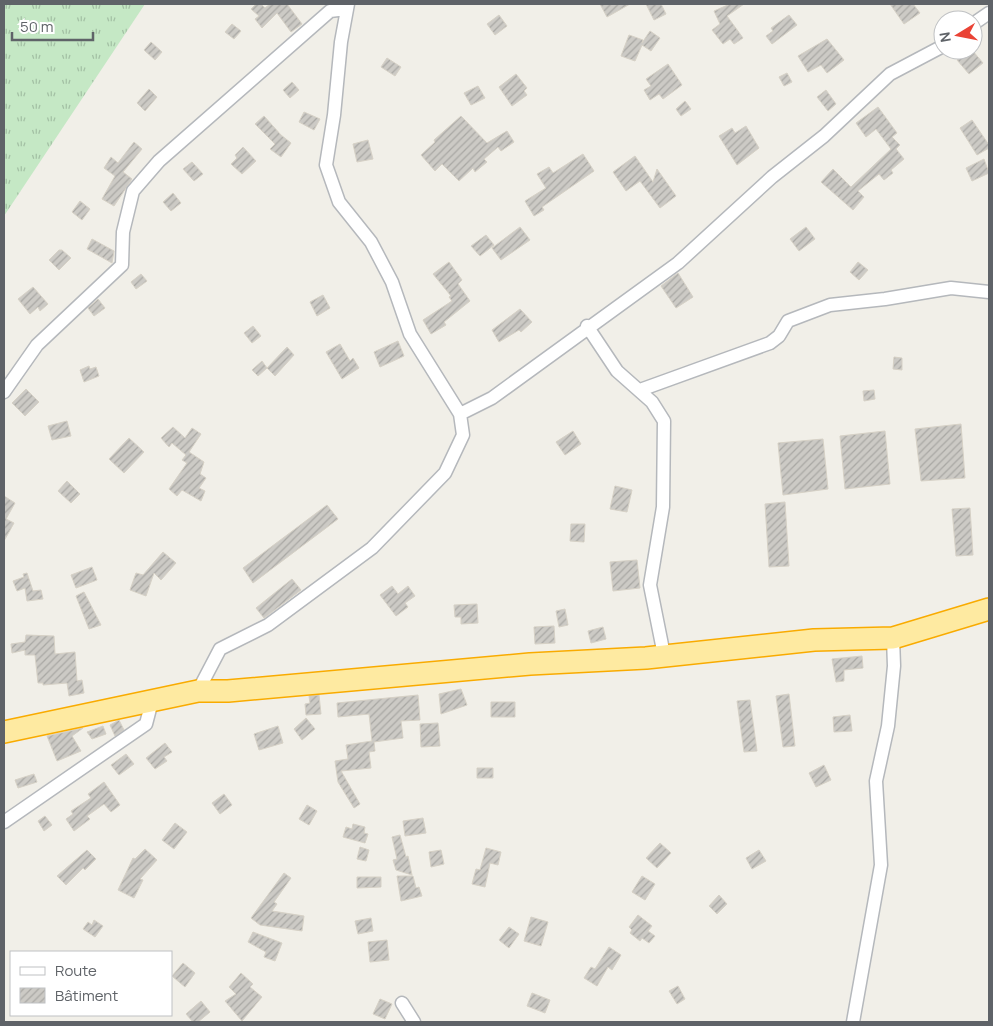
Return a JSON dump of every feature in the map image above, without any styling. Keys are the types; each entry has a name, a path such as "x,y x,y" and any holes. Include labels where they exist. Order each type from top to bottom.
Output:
{"highway":[{"path":"4,732 198,691 228,691 530,664 664,655 814,640 893,638 989,609"}],"street":[{"path":"4,392 37,346 122,265 123,232 133,191 159,161 330,11 347,6 326,165 339,202 371,242 392,282 410,334 460,414 463,435 445,473 372,548 268,625 220,649 198,691"},
{"path":"460,414 492,398 587,326 678,263 772,177 824,136 890,74 933,51"},
{"path":"640,390 770,343 779,336 788,320 830,305 886,300 951,288 989,292"},
{"path":"587,326 617,371 652,402 664,421 663,507 650,585 664,655"},
{"path":"853,1022 881,865 876,781 888,726 894,666 893,638"},
{"path":"4,822 146,724 152,701"},
{"path":"402,1003 414,1022"}],"green space":[{"path":"4,4 145,4 4,216"}],"building":[{"path":"256,4 261,4 265,8 270,4 287,4 302,24 291,32 277,13 262,28 255,19 259,16 251,9"},
{"path":"600,4 630,4 607,17"},
{"path":"646,4 661,4 666,14 654,20"},
{"path":"730,4 744,4 727,16 743,38 734,44 730,39 723,44 712,30 720,24 714,11"},
{"path":"890,4 913,4 920,13 904,24"},
{"path":"499,15 507,26 495,35 487,24"},
{"path":"789,15 797,25 772,44 766,36 773,31 771,28"},
{"path":"232,24 241,31 234,39 225,32"},
{"path":"650,31 660,38 651,51 642,45 635,61 621,56 629,35 643,40 642,43"},
{"path":"827,39 844,60 827,73 821,65 808,72 798,56"},
{"path":"151,42 162,52 155,60 144,50"},
{"path":"387,58 401,67 395,76 381,67"},
{"path":"957,60 980,60 983,63 969,74"},
{"path":"668,64 682,85 663,99 659,94 650,100 644,90 651,86 646,79"},
{"path":"787,73 792,82 784,86 779,77"},
{"path":"516,74 527,88 524,91 527,95 512,106 499,87"},
{"path":"292,82 299,90 290,98 283,90"},
{"path":"478,86 485,98 471,105 464,93"},
{"path":"149,89 157,97 145,111 137,103"},
{"path":"826,90 836,104 828,111 817,97"},
{"path":"685,101 691,109 681,116 676,109"},
{"path":"878,107 897,133 892,137 900,145 896,149 904,159 891,170 893,173 884,180 879,174 858,191 864,197 853,210 821,182 833,169 851,187 891,149 876,129 866,137 856,123"},
{"path":"304,112 320,119 314,130 299,122"},
{"path":"264,116 291,143 281,157 270,149 275,144 255,124"},
{"path":"461,116 487,143 507,131 514,142 501,151 498,147 484,159 487,162 475,172 473,168 459,181 442,164 435,171 421,155 435,142 434,140"},
{"path":"972,120 989,145 989,148 977,155 960,128"},
{"path":"746,126 759,148 737,165 719,136 732,128 735,133"},
{"path":"368,140 373,159 357,162 353,144"},
{"path":"134,142 142,149 123,172 132,179 114,206 102,199 115,176 104,168 111,157 118,163"},
{"path":"243,147 256,161 242,174 231,164 237,158 235,155"},
{"path":"583,154 594,171 542,207 544,210 534,216 525,201 546,188 537,174 549,167 553,173"},
{"path":"635,156 653,182 657,169 676,196 660,208 640,181 626,191 613,172"},
{"path":"984,159 989,173 972,181 966,168"},
{"path":"192,162 203,174 194,181 183,169"},
{"path":"173,193 181,203 171,211 163,202"},
{"path":"80,201 90,209 82,220 72,212"},
{"path":"520,227 530,240 501,260 492,248"},
{"path":"806,227 815,239 799,251 790,239"},
{"path":"486,235 494,245 480,256 471,246"},
{"path":"92,239 114,251 112,263 87,249"},
{"path":"59,250 62,250 71,258 59,270 49,260"},
{"path":"449,262 462,280 458,284 470,301 444,322 446,325 431,334 423,320 452,301 449,297 451,296 433,274"},
{"path":"858,262 868,270 859,280 850,272"},
{"path":"678,273 693,297 676,308 661,286"},
{"path":"141,274 147,281 136,289 131,282"},
{"path":"33,287 48,304 40,311 38,307 30,314 18,299"},
{"path":"323,295 330,308 317,316 310,302"},
{"path":"98,299 105,308 94,316 88,308"},
{"path":"520,309 532,322 521,332 519,330 499,342 492,330"},
{"path":"253,326 261,336 252,343 244,333"},
{"path":"398,341 404,356 380,367 374,352"},
{"path":"340,344 350,361 353,358 359,368 342,379 326,352"},
{"path":"287,347 294,355 275,376 267,368"},
{"path":"894,357 902,358 902,370 893,369"},
{"path":"262,361 267,368 258,376 252,370"},
{"path":"89,366 90,369 96,367 99,376 84,382 80,370"},
{"path":"26,389 39,402 25,416 12,403"},
{"path":"874,390 875,399 864,401 863,391"},
{"path":"67,421 71,436 52,440 48,426"},
{"path":"961,424 965,478 921,481 915,429"},
{"path":"173,427 185,438 192,428 201,434 189,452 204,462 200,474 206,478 199,488 205,491 201,501 182,490 177,496 169,489 187,463 182,460 186,455 172,443 169,447 161,438"},
{"path":"573,431 581,444 565,455 556,442"},
{"path":"885,431 890,484 845,489 840,436"},
{"path":"129,438 144,452 124,473 109,459"},
{"path":"823,439 828,489 783,495 778,443"},
{"path":"67,481 80,494 71,503 58,491"},
{"path":"615,486 632,490 627,512 610,509"},
{"path":"4,496 15,503 6,519 14,523 4,541"},
{"path":"785,502 789,566 769,567 765,504"},
{"path":"327,505 338,519 253,583 243,568"},
{"path":"970,508 973,555 956,556 952,509"},
{"path":"571,524 585,524 584,542 570,541"},
{"path":"163,552 176,563 161,580 154,573 146,596 130,590 136,573 143,575"},
{"path":"637,560 640,588 613,591 610,562"},
{"path":"92,567 97,580 76,588 71,575"},
{"path":"27,573 33,591 41,590 43,599 27,601 25,588 17,591 13,581 24,577 23,574"},
{"path":"292,579 301,590 264,618 256,608"},
{"path":"392,586 398,594 408,586 415,596 405,603 408,607 396,616 380,595"},
{"path":"84,592 101,625 89,629 76,596"},
{"path":"477,604 478,623 461,624 461,617 455,617 454,605"},
{"path":"565,609 568,625 559,627 556,611"},
{"path":"554,626 555,643 535,644 534,627"},
{"path":"603,627 606,639 591,643 588,631"},
{"path":"26,635 54,636 55,654 75,652 77,681 82,680 84,693 69,696 67,683 43,685 43,683 38,683 35,655 25,655 25,650 12,653 11,644 25,642"},
{"path":"862,656 863,668 844,670 844,681 836,682 832,659"},
{"path":"461,689 467,705 441,714 439,694"},
{"path":"789,694 795,746 783,747 776,696"},
{"path":"319,695 321,714 306,715 305,704 310,703 309,696"},
{"path":"418,695 420,720 401,721 403,738 374,742 375,751 369,752 371,768 341,771 360,804 354,808 338,782 335,761 348,759 346,745 372,741 369,714 338,717 337,703"},
{"path":"750,700 757,751 744,752 737,701"},
{"path":"491,702 515,702 515,717 491,717"},
{"path":"850,715 852,731 834,732 833,717"},
{"path":"306,718 315,729 302,740 294,729"},
{"path":"119,720 124,730 115,736 110,725"},
{"path":"438,723 440,746 421,747 420,724"},
{"path":"103,726 106,734 92,739 87,732"},
{"path":"278,726 283,743 259,750 254,734"},
{"path":"83,728 72,736 81,751 57,761 47,736"},
{"path":"165,743 172,752 164,757 167,761 155,769 146,758"},
{"path":"126,754 134,764 119,775 111,765"},
{"path":"824,765 831,780 816,787 809,773"},
{"path":"477,768 493,768 493,778 477,778"},
{"path":"34,774 37,782 18,788 15,780"},
{"path":"104,782 120,805 111,812 104,804 87,816 90,819 74,831 66,819 73,814 71,811 91,798 88,794"},
{"path":"224,794 232,805 220,814 212,803"},
{"path":"307,805 317,811 309,825 299,819"},
{"path":"45,816 52,825 44,831 38,821"},
{"path":"423,818 426,833 405,836 403,821"},
{"path":"175,823 187,832 174,849 162,840"},
{"path":"353,824 365,827 364,833 368,834 365,843 343,837 346,827 352,829"},
{"path":"400,835 406,857 408,856 412,875 396,870 393,860 397,859 392,837"},
{"path":"660,843 671,853 657,868 646,858"},
{"path":"360,847 369,850 366,861 357,859"},
{"path":"486,848 501,852 498,865 490,863 485,887 472,884 476,869 480,870"},
{"path":"145,849 157,860 140,879 143,880 134,898 118,890 133,858 135,859"},
{"path":"87,850 96,859 85,870 83,868 66,885 57,876"},
{"path":"441,850 444,864 431,867 429,852"},
{"path":"759,850 766,861 752,869 746,858"},
{"path":"284,873 291,878 274,902 277,904 272,911 304,916 302,931 260,925 251,918"},
{"path":"397,876 413,876 416,888 419,887 422,896 401,901"},
{"path":"642,876 655,884 645,900 632,892"},
{"path":"357,877 381,877 381,887 357,888"},
{"path":"719,895 727,904 717,914 709,906"},
{"path":"638,915 652,926 648,931 655,936 649,943 642,938 640,941 630,933 632,930 629,927"},
{"path":"531,917 548,922 541,946 524,941"},
{"path":"371,918 373,931 358,934 355,921"},
{"path":"94,920 103,926 95,937 83,929 88,922 92,925"},
{"path":"509,927 519,934 509,948 499,940"},
{"path":"253,932 282,943 275,961 264,957 266,952 248,942"},
{"path":"387,940 389,960 370,962 368,942"},
{"path":"609,947 621,955 612,970 608,967 597,986 584,978 591,967 595,969"},
{"path":"183,963 195,973 185,987 172,976"},
{"path":"241,973 253,984 250,987 262,997 242,1021 225,1001 236,994 229,987"},
{"path":"678,986 685,999 677,1004 669,991"},
{"path":"532,993 550,1000 545,1013 527,1006"},
{"path":"380,999 392,1004 385,1019 373,1014"},
{"path":"201,1001 210,1012 198,1022 193,1022 186,1014"}]}
